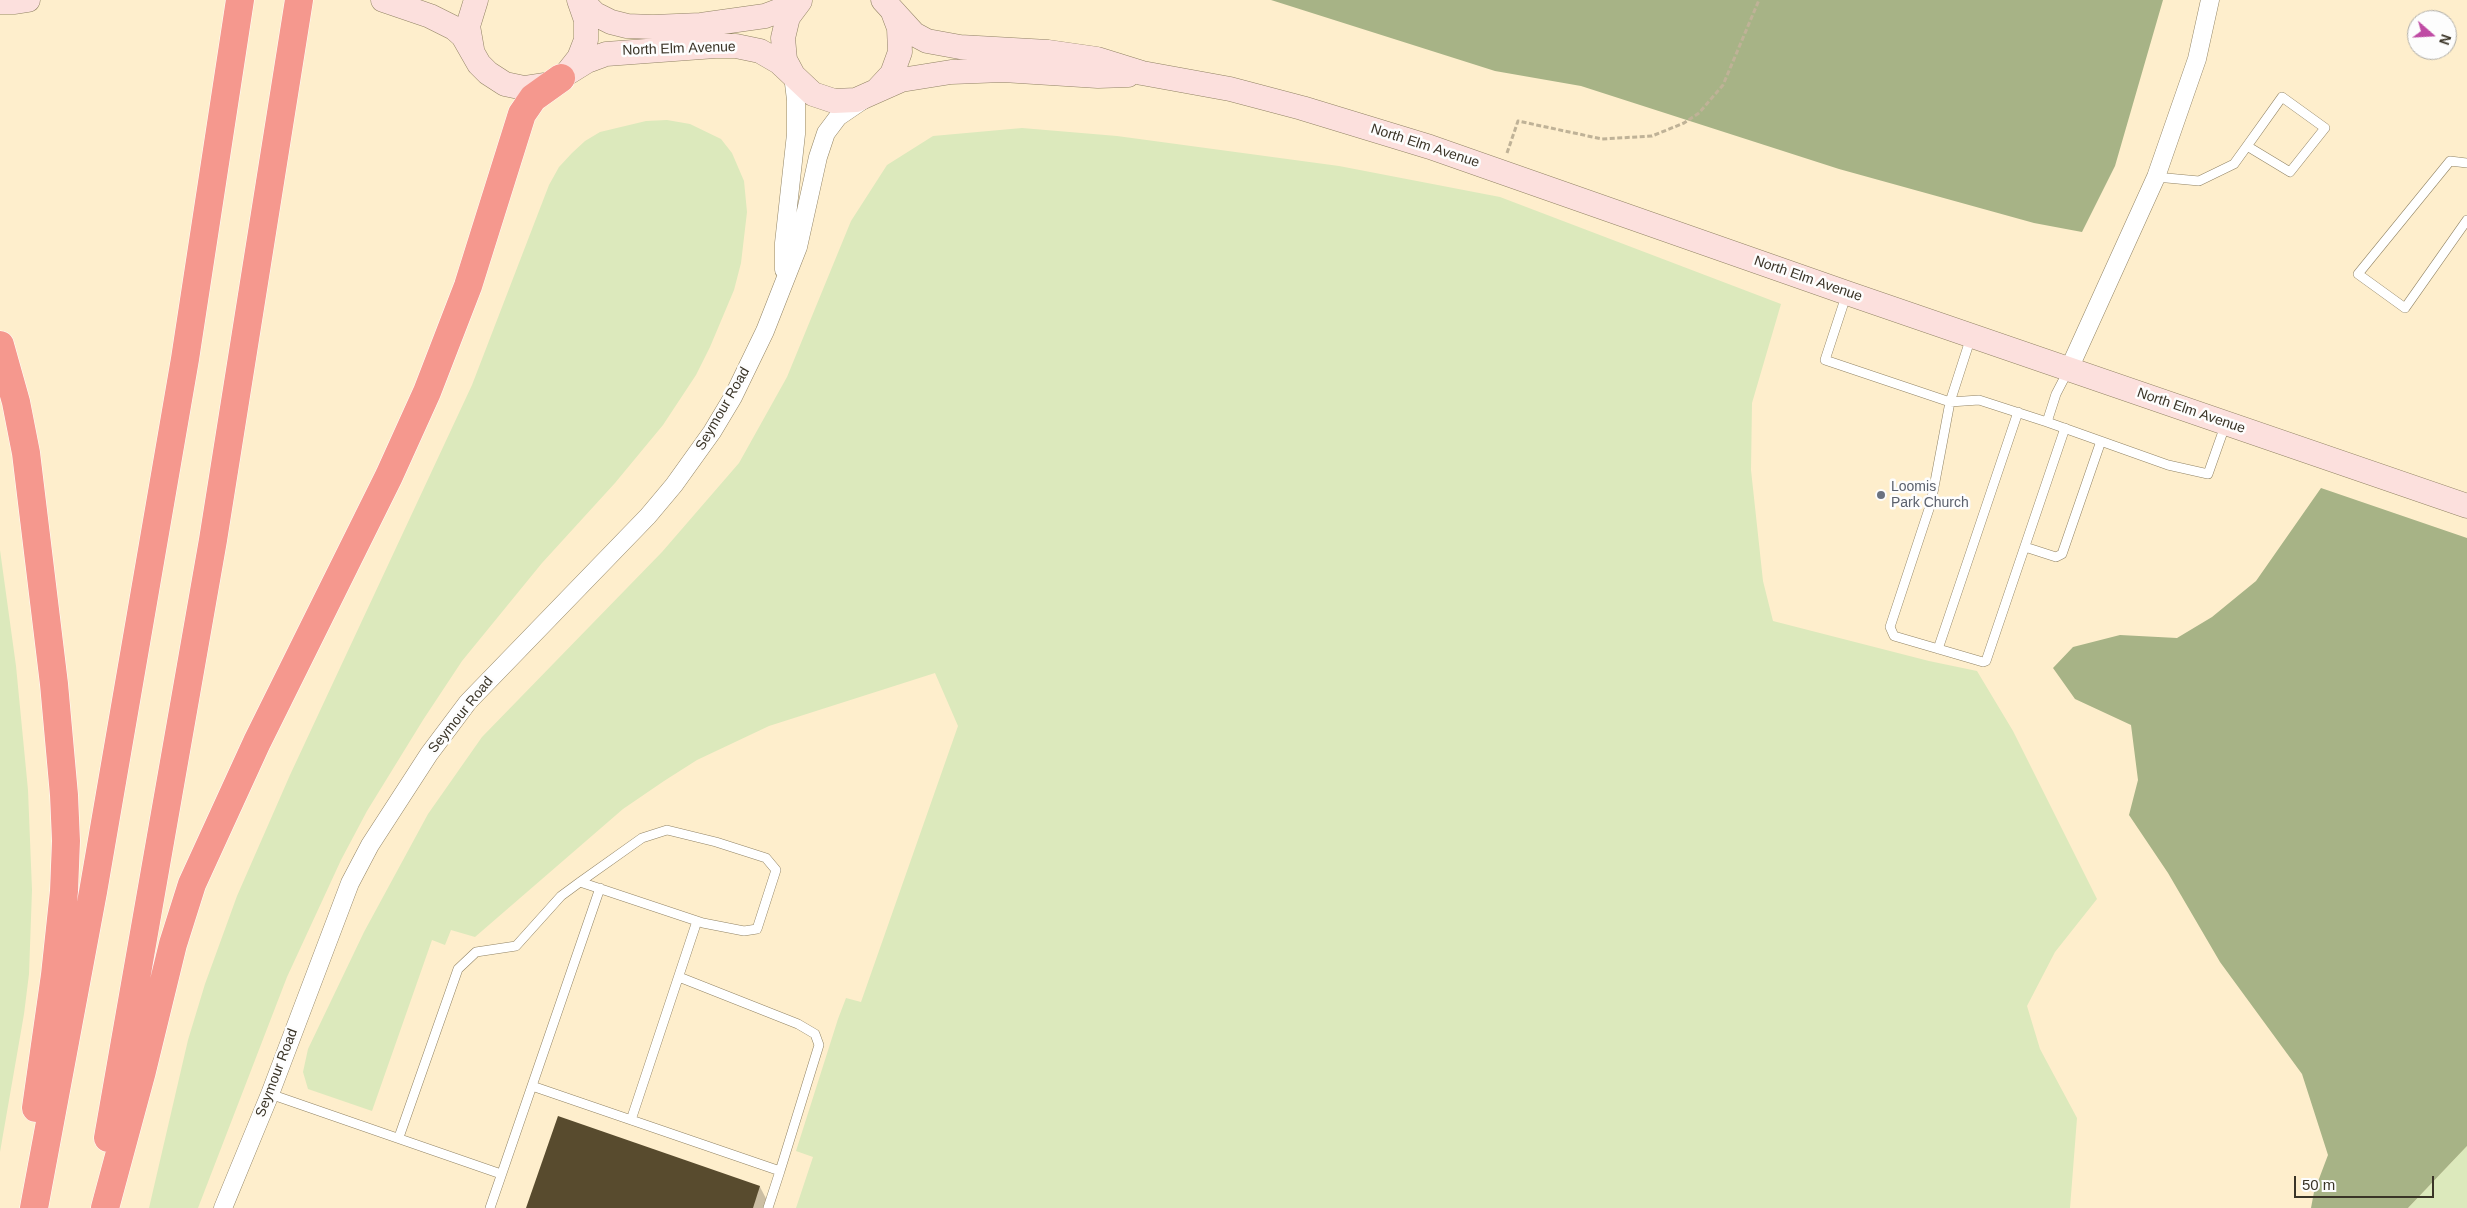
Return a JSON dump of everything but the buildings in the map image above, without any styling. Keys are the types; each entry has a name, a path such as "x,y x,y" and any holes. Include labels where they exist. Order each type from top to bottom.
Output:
{"highway":[{"path":"34,1208 94,883 185,359 240,0"},
{"path":"94,1208 131,1013 213,540 299,0"},
{"path":"105,1208 142,1071 173,944 192,884 257,742 389,476 419,410 468,286 519,120 533,98 561,78"},
{"path":"0,345 21,427 29,475 54,684 64,794 66,841 65,884 55,975 21,1208"}],"main road":[{"path":"0,2 28,0"},
{"name":"North Elm Avenue","path":"383,0 430,16 454,28 463,36 488,74 511,86 537,88 561,78 588,61 606,54 727,46 760,51 779,62 813,94 834,101 856,100 895,81 979,70 1030,71 1098,76 1142,73"},
{"path":"473,52 468,26 476,0"},
{"path":"561,78 575,64 586,40 586,20 580,0"},
{"name":"North Elm Avenue","path":"580,0 594,14 611,22 627,26 653,26 701,25 758,18 778,12 800,0"},
{"name":"Seymour Road","path":"792,75 785,60 782,38 788,16 800,0"},
{"path":"876,91 892,74 900,52 899,28 886,3"},
{"name":"North Elm Avenue","path":"886,3 917,36 940,44 1084,56 1142,73 1230,89 1302,108 1430,147 2467,506"}],"street":[{"path":"2069,369 2156,177 2196,59 2210,0"},
{"name":"Seymour Road","path":"784,278 784,243 796,134 796,100 792,75"},
{"name":"Seymour Road","path":"223,1208 270,1094 350,883 384,823 429,754 468,702 632,533 663,499 697,454 744,376 765,331 801,236 818,156 826,133 838,117 876,91"}],"lane":[{"path":"2156,177 2199,182 2234,164 2282,97 2325,128 2290,172 2247,146"},
{"path":"2467,163 2450,161 2358,274 2405,308 2467,220"},
{"path":"1848,293 1826,360 1950,402 1979,400 2168,465 2208,474 2226,423"},
{"path":"1972,336 1950,402 1931,503 1890,627 1894,636 1982,662 1986,660 2065,428"},
{"path":"2047,422 2056,394 2069,369"},
{"path":"1938,649 2018,412"},
{"path":"2025,547 2056,557 2062,554 2101,441"},
{"path":"399,1137 458,969 476,952 516,946 560,896 642,838 667,830 716,842 766,858 776,870 757,929 744,931 697,922 580,882"},
{"path":"490,1208 600,888"},
{"path":"631,1120 697,922"},
{"path":"679,976 798,1024 815,1034 818,1045 768,1208"},
{"path":"532,1086 780,1172"},
{"path":"270,1094 399,1137 501,1174"}],"path":[{"path":"1500,172 1518,121 1602,138 1652,136 1684,123 1700,113 1723,85 1759,0"}],"green space":[{"path":"1271,0 2163,0 2115,166 2082,232 2034,223 1839,169 1581,86 1495,71"},
{"path":"667,120 690,124 721,139 732,153 744,181 747,212 741,263 734,290 710,347 696,375 663,425 615,483 542,563 462,661 367,811 341,860 287,977 198,1208 149,1208 188,1040 205,984 237,896 290,775 472,385 549,185 559,167 572,153 585,141 600,132 646,121"},
{"path":"1022,128 1117,136 1339,166 1500,197 1781,304 1752,403 1751,470 1763,581 1773,621 1929,661 1977,671 2013,731 2097,899 2055,952 2027,1006 2040,1049 2077,1118 2070,1208 796,1208 813,1157 796,1151 838,1019 846,998 861,1002 958,726 935,673 769,726 697,760 664,781 623,809 475,937 451,930 445,945 432,940 372,1111 308,1089 303,1072 308,1049 364,932 428,814 482,737 662,552 739,463 787,377 851,221 887,165 933,136"},
{"path":"2321,488 2467,538 2467,1146 2408,1208 2311,1208 2314,1192 2328,1155 2302,1074 2220,962 2168,873 2129,815 2138,780 2131,725 2075,699 2053,668 2073,647 2120,635 2177,638 2212,617 2256,581"},
{"path":"0,550 16,666 28,790 32,890 29,974 0,1152"},
{"path":"2467,1146 2467,1208 2408,1208"}],"place":[{"name":"Loomis Park Church","path":"1881,495"}]}
